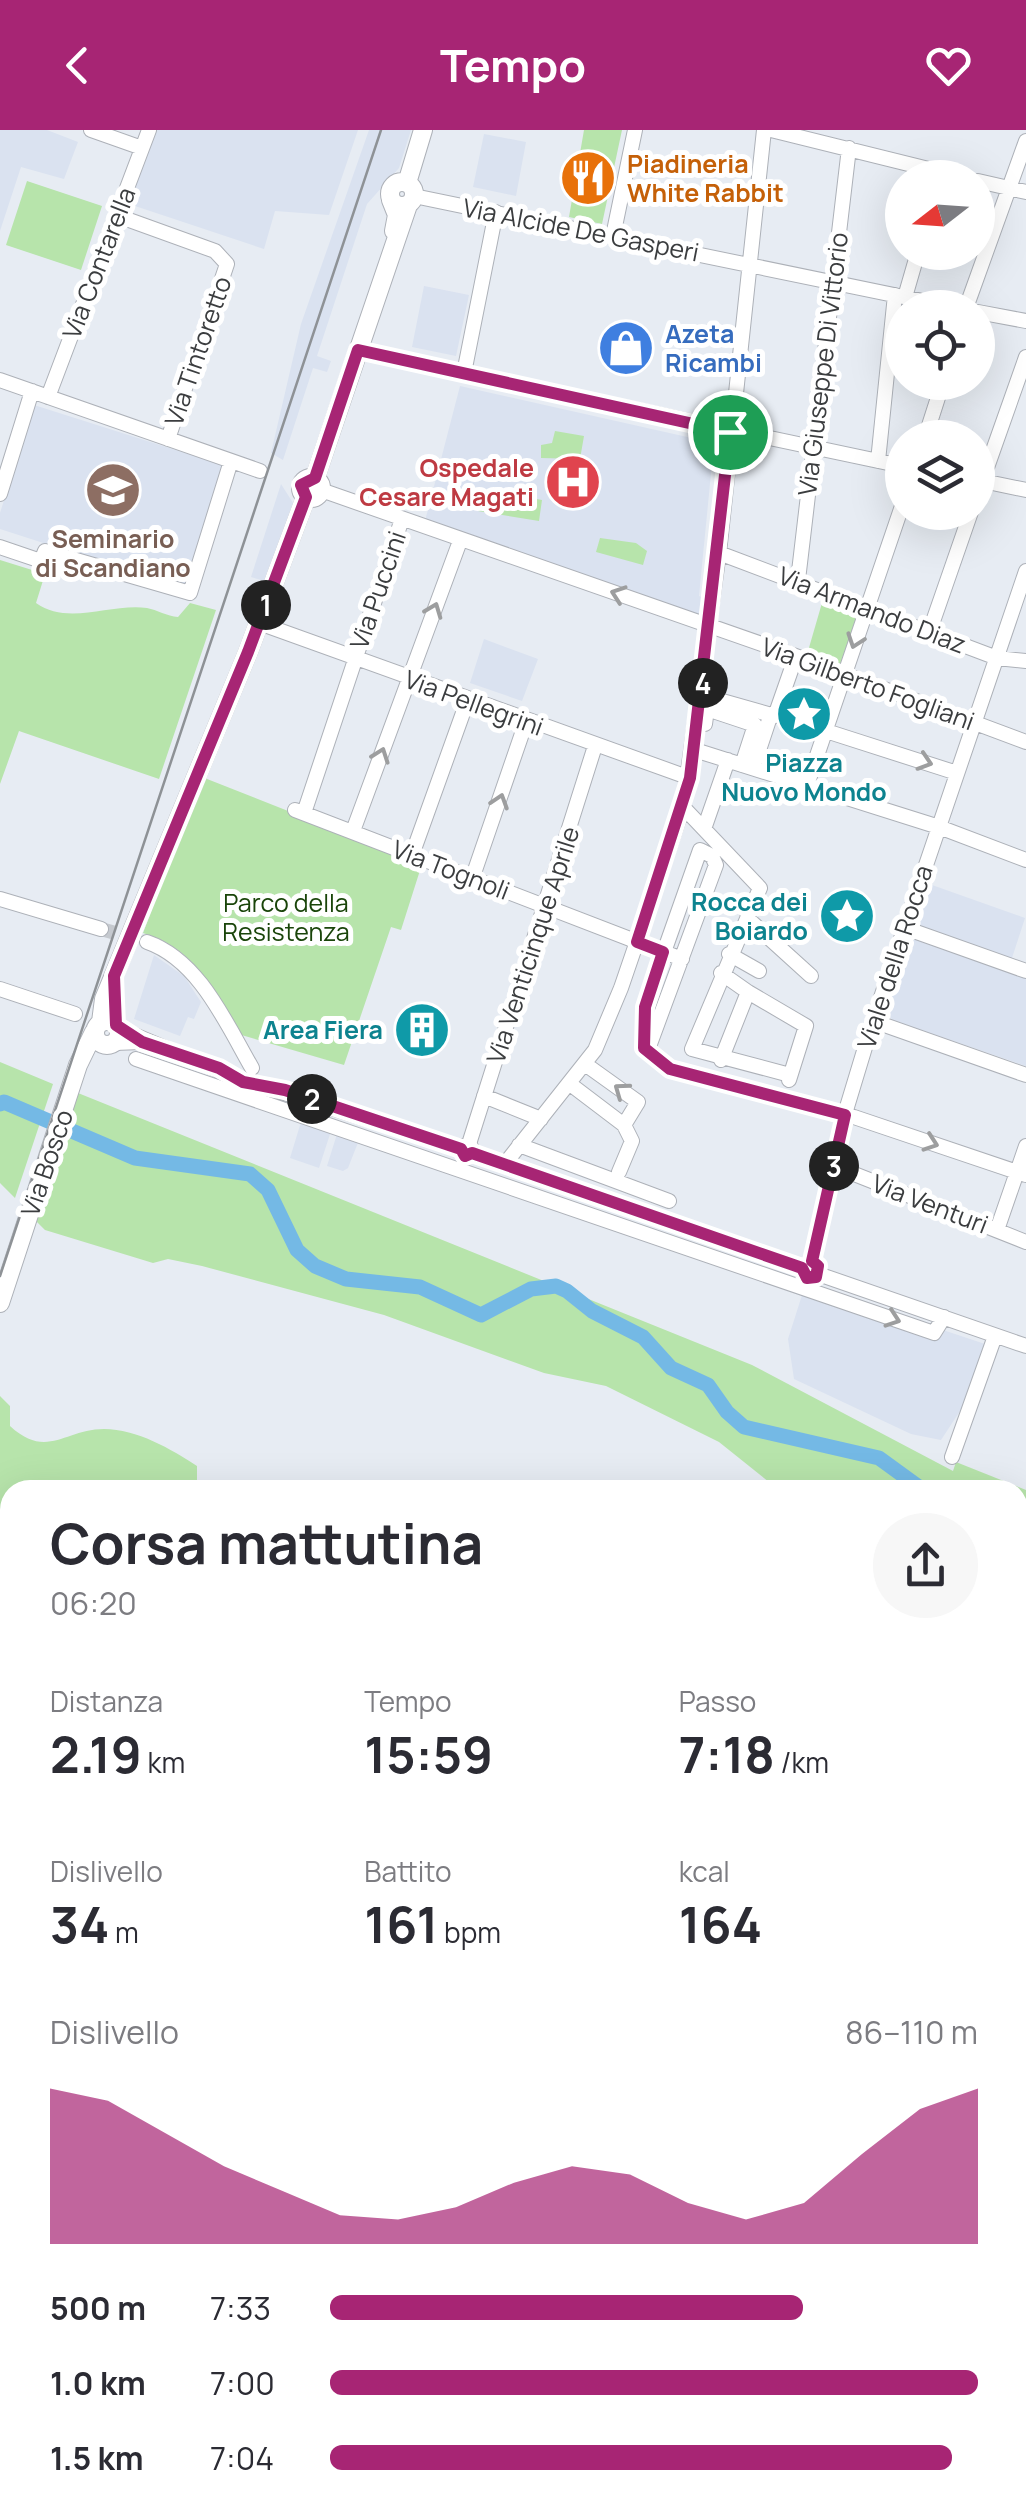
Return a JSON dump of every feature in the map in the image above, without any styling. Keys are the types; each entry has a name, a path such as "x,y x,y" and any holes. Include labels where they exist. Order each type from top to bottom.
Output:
{"main road":[{"name":"Via Bosco","path":"0,1304 76,1077 109,1033 114,976 314,488 377,294 423,130"}],"street":[{"path":"91,130 142,148"},
{"name":"Via Contarella","path":"48,397 149,130"},
{"path":"612,236 634,130"},
{"path":"686,810 719,553 747,264 768,130 889,160"},
{"path":"973,290 1026,141"},
{"name":"Via Giuseppe Di Vittorio","path":"798,580 849,148"},
{"path":"995,184 1026,192"},
{"name":"Via Alcide De Gasperi","path":"405,196 885,293"},
{"path":"464,374 496,212"},
{"name":"Via Tintoretto","path":"118,216 215,252 226,260 225,278 168,440"},
{"path":"995,315 1026,321"},
{"path":"358,350 885,462"},
{"path":"995,441 1026,357"},
{"path":"0,380 260,471"},
{"path":"0,494 32,392"},
{"path":"878,461 886,400"},
{"path":"0,547 41,561 44,550 190,593 231,462"},
{"path":"995,487 1026,490"},
{"name":"Via Gilberto Fogliani","path":"314,488 844,673 1026,742"},
{"name":"Via Puccini","path":"300,812 402,519"},
{"path":"807,786 894,530"},
{"path":"929,633 965,530"},
{"path":"354,832 460,541"},
{"name":"Via Armando Diaz","path":"719,553 996,658 1026,661"},
{"name":"Viale della Rocca","path":"810,1268 845,1115 873,1021 1026,570"},
{"name":"Via Pellegrini","path":"259,623 690,778"},
{"path":"704,829 773,716 796,656"},
{"path":"702,694 773,716"},
{"path":"412,856 468,699"},
{"path":"504,1165 585,1064 610,1020 686,810 707,708 754,724 741,764"},
{"path":"472,879 526,722"},
{"path":"826,730 957,772"},
{"name":"Via Venticinque Aprile","path":"467,1148 595,746"},
{"path":"701,752 939,827 1026,860"},
{"path":"686,810 760,888 728,954 688,1060"},
{"name":"Via Tognoli","path":"300,812 682,960"},
{"path":"647,1052 716,865 712,856 700,850 645,1007 647,1052 663,1066 688,1060 787,1086 845,1115 1021,1173"},
{"path":"0,899 101,929"},
{"path":"747,918 811,976"},
{"path":"904,928 1026,971"},
{"path":"147,942 177,957 191,970 239,1046 247,1073"},
{"path":"728,954 759,971"},
{"path":"721,974 806,1026 787,1086"},
{"path":"0,990 75,1014"},
{"path":"719,1068 748,992"},
{"path":"873,1021 1026,1075"},
{"path":"109,1033 247,1073 285,1090 467,1148 504,1165 1026,1346"},
{"path":"136,1058 934,1333 944,1317"},
{"path":"688,1060 787,1086"},
{"path":"585,1064 638,1102 624,1124"},
{"path":"570,1084 624,1124 632,1141 616,1177"},
{"path":"484,1096 542,1119"},
{"path":"519,1145 616,1177 669,1201"},
{"path":"997,1230 1021,1173 1026,1146"},
{"name":"Via Venturi","path":"834,1166 1026,1242"},
{"path":"952,1458 995,1336"}],"shaded area":[{"path":"0,130 47,130 78,142 64,179 21,167 0,231"},
{"path":"152,130 358,130 329,215 275,211 264,249 129,204"},
{"path":"369,130 411,130 399,168 367,204 317,356 331,361 327,372 313,368 283,460 271,453 301,324"},
{"path":"484,134 526,142 516,196 473,187"},
{"path":"424,286 469,295 456,356 412,347"},
{"name":"Ospedale Cesare Magati","path":"460,386 714,443 699,596 706,599 705,618 425,521"},
{"name":"Seminario di Scandiano","path":"34,405 226,466 186,589 0,529 0,513"},
{"path":"281,484 295,506 268,582 251,577"},
{"path":"484,639 538,659 522,701 470,683"},
{"path":"932,885 1025,918 1011,961 917,926"},
{"path":"913,939 1026,978 1026,1066 892,1020 887,1010"},
{"path":"154,955 184,976 201,1002 194,1019 188,1017 180,1036 134,1019"},
{"path":"301,1122 331,1131 319,1168 290,1158"},
{"path":"337,1134 359,1140 348,1168 343,1171 327,1166"},
{"path":"803,1292 939,1339 943,1330 985,1344 962,1408 941,1440 911,1434 794,1379 788,1339"}],"green space":[{"path":"584,130 622,130 602,224 569,217"},
{"path":"27,181 102,206 81,270 6,245"},
{"path":"555,431 584,436 580,459 541,458 541,445 552,443"},
{"path":"482,489 542,500 539,521 478,511"},
{"path":"600,538 636,543 647,551 643,565 596,552"},
{"path":"0,560 45,574 36,603 48,610 76,613 133,607 178,617 190,603 216,610 159,779 19,731 0,784"},
{"path":"824,596 859,610 841,670 806,658"},
{"name":"Parco della Resistenza","path":"202,777 422,864 401,930 391,927 344,1065 238,1034 201,972 176,949 143,933"},
{"path":"0,1062 53,1084 15,1198 0,1183"},
{"path":"78,1093 752,1365 953,1471 956,1462 1001,1480 766,1480 719,1442 606,1386 544,1373 384,1315 202,1266 168,1259 153,1263 45,1230 34,1219"},
{"path":"0,1396 10,1406 10,1426 35,1441 56,1440 90,1430 129,1432 197,1466 197,1480 0,1480"}],"waterway":[{"path":"0,1104 4,1102 135,1158 250,1174 268,1190 297,1250 315,1266 346,1279 420,1287 481,1315 531,1289 556,1286 592,1311 643,1337 671,1368 708,1385 727,1412 744,1427 879,1458 909,1480"}],"tunnel":[{"path":"101,929 137,939"}],"railway":[{"path":"0,1276 381,130"}],"place":[{"name":"Piadineria White Rabbit","path":"588,178"},
{"name":"Azeta Ricambi","path":"626,348"},
{"name":"Ospedale Cesare Magati","path":"573,482"},
{"name":"Seminario di Scandiano","path":"113,490"},
{"name":"Piazza Nuovo Mondo","path":"804,714"},
{"name":"Rocca dei Boiardo","path":"847,916"},
{"name":"Area Fiera","path":"422,1030"}],"route":[{"path":"358,350 730,432 690,778 637,942 663,952 645,1007 644,1048 670,1069 845,1115 812,1261 818,1266 816,1277 807,1278 802,1268 472,1153 465,1156 461,1149 285,1090 243,1082 219,1068 142,1042 118,1028 112,1009 114,976 259,623 306,497 302,482 315,478 358,350"}]}
